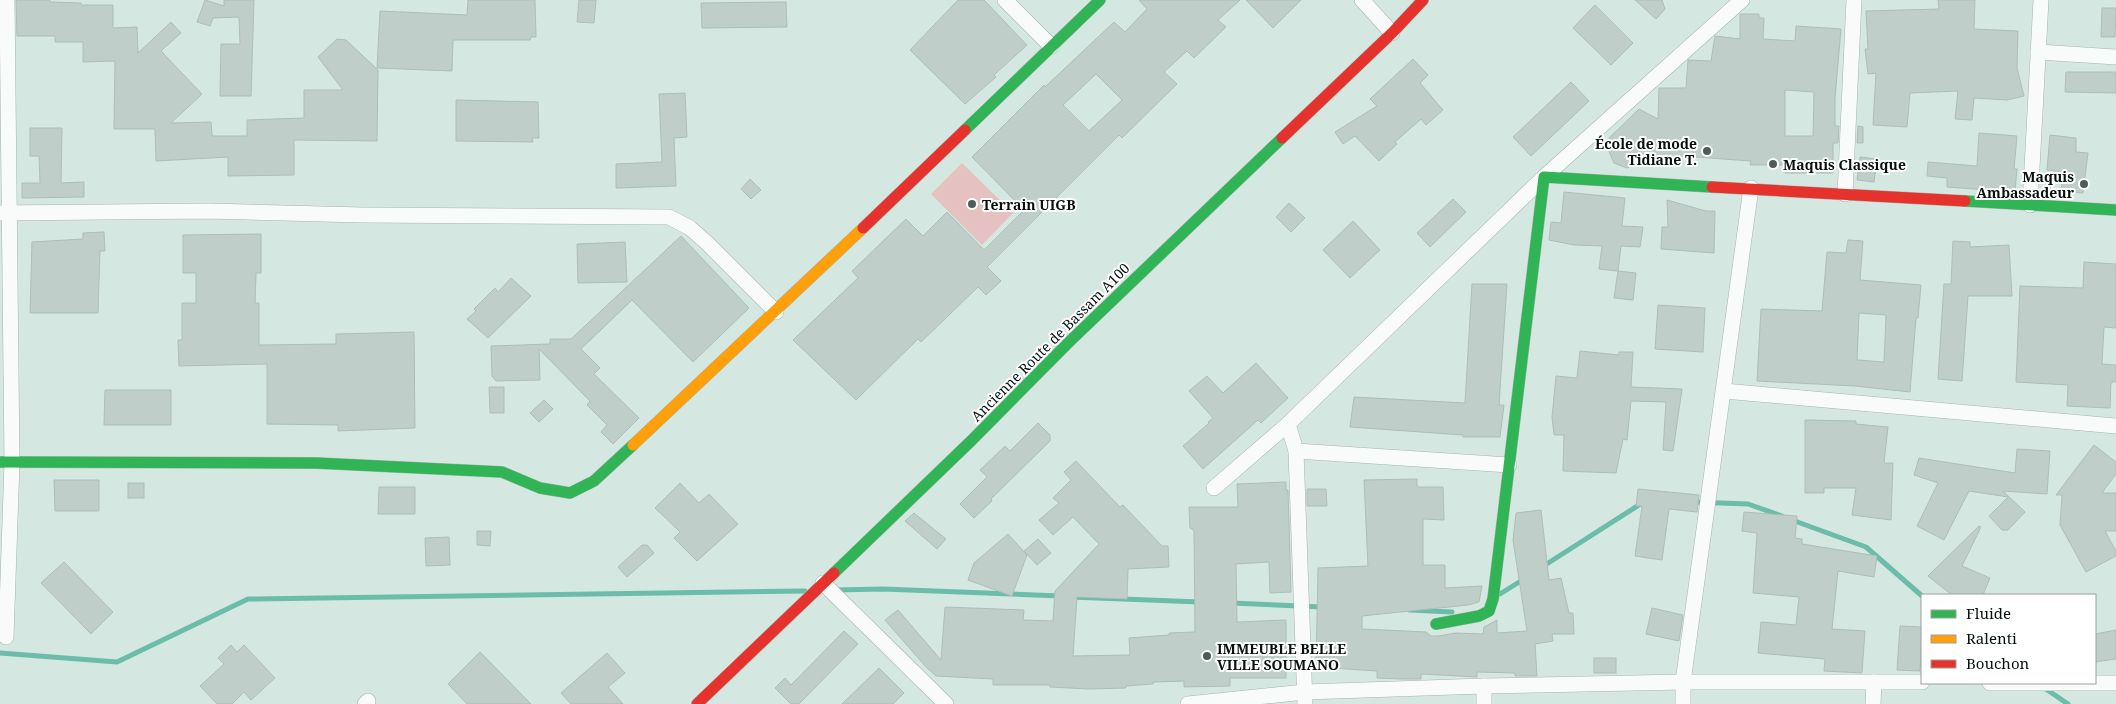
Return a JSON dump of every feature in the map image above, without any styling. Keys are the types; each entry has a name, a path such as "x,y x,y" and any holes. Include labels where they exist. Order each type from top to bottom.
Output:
{"street":[{"path":"6,637 5,213 7,0"},
{"path":"1006,0 1051,46"},
{"path":"6,462 316,463 502,472 540,488 570,493 594,481 776,312 1100,0"},
{"path":"1362,0 1392,33"},
{"name":"Ancienne Route de Bassam A100","path":"697,704 972,440 1069,342 1392,33 1423,0"},
{"path":"1214,488 1288,424 1544,177 1742,0"},
{"path":"2030,205 2041,0"},
{"path":"1845,194 1850,1"},
{"path":"2038,52 2116,57"},
{"path":"1544,177 2116,210"},
{"path":"1436,624 1479,616 1489,611 1493,600 1544,177"},
{"path":"1683,704 1683,682 1751,188"},
{"path":"5,213 209,211 362,215 670,217 690,228 708,243 776,312"},
{"path":"1724,391 2116,426"},
{"path":"1288,424 1296,452 1305,698"},
{"path":"1296,452 1509,465"},
{"path":"823,583 946,704"},
{"path":"1188,704 1484,686 1683,682 1921,682"},
{"path":"1873,704 1874,682"},
{"path":"2096,684 2116,684"},
{"path":"1484,686 1484,704"}],"shaded area":[{"name":"Terrain UIGB","path":"962,163 1013,213 982,245 931,194"}],"building":[{"path":"16,0 50,0 50,2 81,3 81,5 113,5 113,28 137,27 138,53 171,22 181,33 161,51 202,94 171,123 211,122 212,136 247,136 247,120 304,118 304,90 343,90 318,57 337,39 346,40 378,70 377,141 294,140 294,175 228,176 228,157 156,161 155,129 114,129 115,61 83,62 83,42 55,42 55,36 17,36"},
{"path":"205,0 224,6 224,0 254,0 251,96 220,96 221,44 240,44 239,17 213,18 210,26 197,22"},
{"path":"468,0 535,0 536,37 531,37 530,40 453,40 452,71 377,68 380,11 467,15"},
{"path":"579,0 596,0 594,23 577,22"},
{"path":"958,0 984,0 1027,45 994,75 996,77 965,104 910,50"},
{"path":"1139,0 1240,0 1218,20 1226,27 1194,58 1187,51 1164,72 1177,84 1122,138 1119,135 987,267 1001,281 986,295 978,287 921,342 918,339 856,400 793,340 858,278 852,271 906,219 923,236 947,212 984,250 1024,210 972,157 1044,85 1045,87 1114,22 1125,32 1147,9","holes":["1096,74 1122,100 1089,131 1063,105"]},
{"path":"1246,0 1301,0 1273,28"},
{"path":"1635,0 1662,0 1665,9 1656,19"},
{"path":"1938,0 1975,0 1974,29 2018,31 2017,68 2024,96 2007,100 1974,98 1972,120 1955,119 1958,91 1910,93 1907,127 1873,125 1876,73 1868,74 1865,49 1868,49 1866,11 1939,9"},
{"path":"786,2 787,27 702,28 701,3"},
{"path":"1595,5 1633,43 1611,65 1573,28"},
{"path":"2102,8 2116,8 2115,37 2101,37"},
{"path":"1740,14 1759,14 1759,18 1764,18 1763,39 1795,41 1796,26 1841,29 1835,98 1835,126 1839,126 1838,143 1833,143 1833,173 1785,173 1785,165 1750,165 1751,161 1681,156 1680,162 1635,159 1633,165 1627,168 1614,163 1605,142 1639,109 1658,119 1659,88 1686,88 1688,60 1711,61 1715,36 1740,39","holes":["1785,90 1814,92 1813,136 1785,136"]},
{"path":"1413,59 1428,75 1420,83 1443,110 1426,125 1421,119 1395,142 1397,144 1379,161 1355,136 1343,144 1335,132 1377,106 1370,99"},
{"path":"2066,72 2116,72 2116,93 2065,92"},
{"path":"1571,82 1589,101 1531,156 1513,137"},
{"path":"685,93 687,137 674,138 676,186 616,188 616,164 662,162 659,94"},
{"path":"456,100 538,102 539,138 532,138 533,142 456,141"},
{"path":"1858,126 1863,127 1863,143 1857,143"},
{"path":"30,128 62,128 61,183 84,182 84,197 22,198 22,183 40,183 39,156 30,156"},
{"path":"1979,133 2017,136 2014,169 2017,169 2015,192 1947,187 1947,178 1927,176 1928,162 1977,166"},
{"path":"2050,135 2076,138 2076,152 2088,153 2083,193 2061,191 2063,172 2047,170"},
{"path":"1860,157 1877,159 1874,182 1857,180"},
{"path":"750,179 761,190 751,199 741,189"},
{"path":"1564,192 1625,198 1622,226 1643,227 1640,247 1621,246 1618,271 1599,269 1602,246 1574,245 1549,240 1551,222 1561,223"},
{"path":"1453,199 1466,212 1430,247 1417,233"},
{"path":"1667,200 1706,211 1715,211 1714,253 1661,249 1662,227 1668,227"},
{"path":"1289,203 1305,218 1291,232 1276,217"},
{"path":"1353,221 1380,250 1350,278 1323,250"},
{"path":"104,232 105,251 100,251 98,313 30,313 32,242 83,239 83,233"},
{"path":"261,234 261,273 256,273 255,303 259,303 259,345 336,344 336,334 414,332 415,428 338,431 338,425 267,424 267,364 179,366 178,340 182,340 182,303 196,303 196,273 183,273 183,235"},
{"path":"681,236 749,308 693,362 632,300 581,349 600,368 594,374 639,418 613,444 601,432 607,425 587,405 590,401 539,349 540,380 496,381 492,376 491,346 550,344 550,339 571,339"},
{"path":"1848,240 1863,241 1860,280 1921,285 1918,318 1916,318 1910,392 1855,386 1757,381 1761,309 1822,311 1827,252 1846,253","holes":["1859,313 1886,315 1884,362 1857,360"]},
{"path":"1953,241 1970,242 1970,247 2009,245 2012,296 1968,296 1962,381 1938,379 1944,284 1951,284"},
{"path":"625,242 627,282 578,283 577,244"},
{"path":"2084,262 2116,264 2116,328 2104,327 2102,364 2116,365 2116,382 2111,382 2110,408 2067,406 2068,385 2016,382 2020,286 2083,288"},
{"path":"1618,271 1636,273 1633,300 1614,298"},
{"path":"511,278 531,296 488,338 467,319 476,311 474,309 495,288 498,292"},
{"path":"1472,284 1507,284 1499,405 1504,405 1500,437 1463,437 1463,435 1350,427 1354,397 1465,403"},
{"path":"1658,305 1705,308 1703,352 1655,349"},
{"path":"1580,351 1619,355 1619,352 1633,352 1631,387 1682,389 1673,451 1663,450 1666,402 1631,401 1627,440 1623,439 1616,473 1563,471 1564,435 1554,435 1552,417 1556,376 1577,378"},
{"path":"1256,363 1288,398 1261,423 1258,420 1203,469 1183,446 1213,418 1189,391 1207,376 1223,393"},
{"path":"489,387 504,387 504,413 490,413"},
{"path":"105,390 171,390 171,425 104,425"},
{"path":"544,400 553,409 539,422 530,413"},
{"path":"1805,420 1856,421 1856,424 1888,427 1884,463 1893,463 1891,520 1852,515 1856,488 1824,488 1824,493 1805,493"},
{"path":"1038,423 1050,435 1050,441 974,518 960,504 987,477 980,470 1005,446 1010,451"},
{"path":"2094,445 2116,462 2116,474 2102,493 2116,493 2116,531 2105,531 2116,551 2116,556 2086,572 2060,525 2062,495 2056,495"},
{"path":"2017,449 2050,451 2047,494 2003,491 2025,512 2008,530 2002,530 1989,516 2008,497 1969,491 1944,540 1917,526 1938,483 1914,475 1919,458 2015,473"},
{"path":"1076,461 1120,507 1123,505 1162,546 1168,546 1169,567 1128,569 1127,599 1077,597 1073,656 1130,655 1129,638 1195,632 1194,530 1190,528 1189,507 1238,507 1237,484 1286,482 1286,490 1288,490 1291,592 1270,593 1269,562 1236,564 1237,622 1286,620 1286,678 1230,678 1230,686 1184,687 1184,681 1153,682 1153,684 1126,686 1126,688 1089,689 1050,687 1050,685 993,685 993,679 936,676 926,667 885,620 898,610 941,660 945,607 1024,610 1023,620 1053,621 1055,591 1099,544 1073,517 1053,535 1039,520 1059,503 1053,498 1071,480 1064,472"},
{"path":"1417,479 1417,487 1443,487 1444,520 1423,519 1423,565 1445,565 1445,588 1482,586 1479,602 1468,605 1362,616 1362,629 1426,632 1431,636 1456,633 1483,634 1484,627 1497,620 1497,633 1527,631 1513,540 1516,513 1541,510 1549,580 1561,578 1569,613 1573,613 1574,634 1552,634 1553,641 1535,644 1537,676 1515,676 1515,673 1477,672 1477,677 1421,674 1421,679 1401,679 1377,678 1377,671 1316,667 1318,568 1368,566 1364,480"},
{"path":"54,480 99,480 99,511 55,511"},
{"path":"128,483 144,483 144,498 128,498"},
{"path":"680,483 699,503 709,494 738,524 697,561 674,538 680,532 655,508"},
{"path":"379,487 415,487 415,514 378,514"},
{"path":"1307,489 1326,489 1327,506 1307,506"},
{"path":"1638,489 1699,495 1697,512 1669,509 1662,560 1635,556 1642,506 1636,506"},
{"path":"1744,512 1797,516 1795,538 1802,539 1802,544 1877,556 1874,577 1838,571 1832,629 1865,631 1862,673 1824,671 1825,659 1758,653 1761,622 1796,625 1799,597 1753,593 1757,533 1742,531"},
{"path":"914,513 946,539 937,549 905,521"},
{"path":"1979,526 1981,527 1962,566 1990,578 1983,594 1951,594 1928,576"},
{"path":"477,531 491,531 490,546 477,545"},
{"path":"1008,534 1027,555 1012,596 968,580 974,563"},
{"path":"449,537 450,565 426,566 425,538"},
{"path":"1038,539 1051,553 1037,565 1024,551"},
{"path":"642,545 647,545 654,553 627,577 618,567"},
{"path":"64,562 113,612 91,634 41,583"},
{"path":"1652,608 1683,615 1679,641 1646,634"},
{"path":"1900,626 1921,627 1920,671 1897,670"},
{"path":"2116,630 2116,659 2096,662 2096,634"},
{"path":"844,631 858,644 799,704 791,704 775,688 785,678 791,685"},
{"path":"231,645 237,652 244,645 275,678 251,700 244,692 232,704 217,704 200,686 224,664 218,658"},
{"path":"480,652 531,704 467,704 448,684"},
{"path":"607,653 625,673 608,687 623,704 571,704 561,693"},
{"path":"1594,658 1616,658 1616,673 1594,673"},
{"path":"879,668 904,693 893,704 842,704"}],"waterway":[{"path":"1693,502 1748,504 1782,516"},
{"path":"1542,567 1642,503"},
{"path":"1792,520 1866,547 1921,595"},
{"path":"1500,594 1524,579"},
{"path":"836,590 883,589 1060,596"},
{"path":"0,653 117,662 248,599 805,591"},
{"path":"1071,597 1200,602"},
{"path":"1231,603 1322,607"},
{"path":"1410,610 1452,612"},
{"path":"2043,687 2068,704"}],"traffic: fast":[{"path":"965,130 1100,0"},
{"path":"834,573 972,440 1069,342 1282,138"},
{"path":"1436,624 1479,616 1489,611 1493,599 1544,177 1712,187"},
{"path":"1965,201 2116,210"},
{"path":"0,462 316,463 502,472 540,488 570,493 594,481 633,445"}],"traffic: slow":[{"path":"633,445 863,228"}],"traffic: jam":[{"path":"1282,138 1392,33 1423,0"},
{"path":"863,228 965,130"},
{"path":"1712,187 1965,201"},
{"path":"697,704 834,573"}],"place":[{"name":"École de mode Tidiane T.","path":"1707,151"},
{"name":"Maquis Classique","path":"1773,164"},
{"name":"Maquis Ambassadeur","path":"2084,184"},
{"name":"Terrain UIGB","path":"972,204"},
{"name":"IMMEUBLE BELLE VILLE SOUMANO","path":"1207,656"}]}
